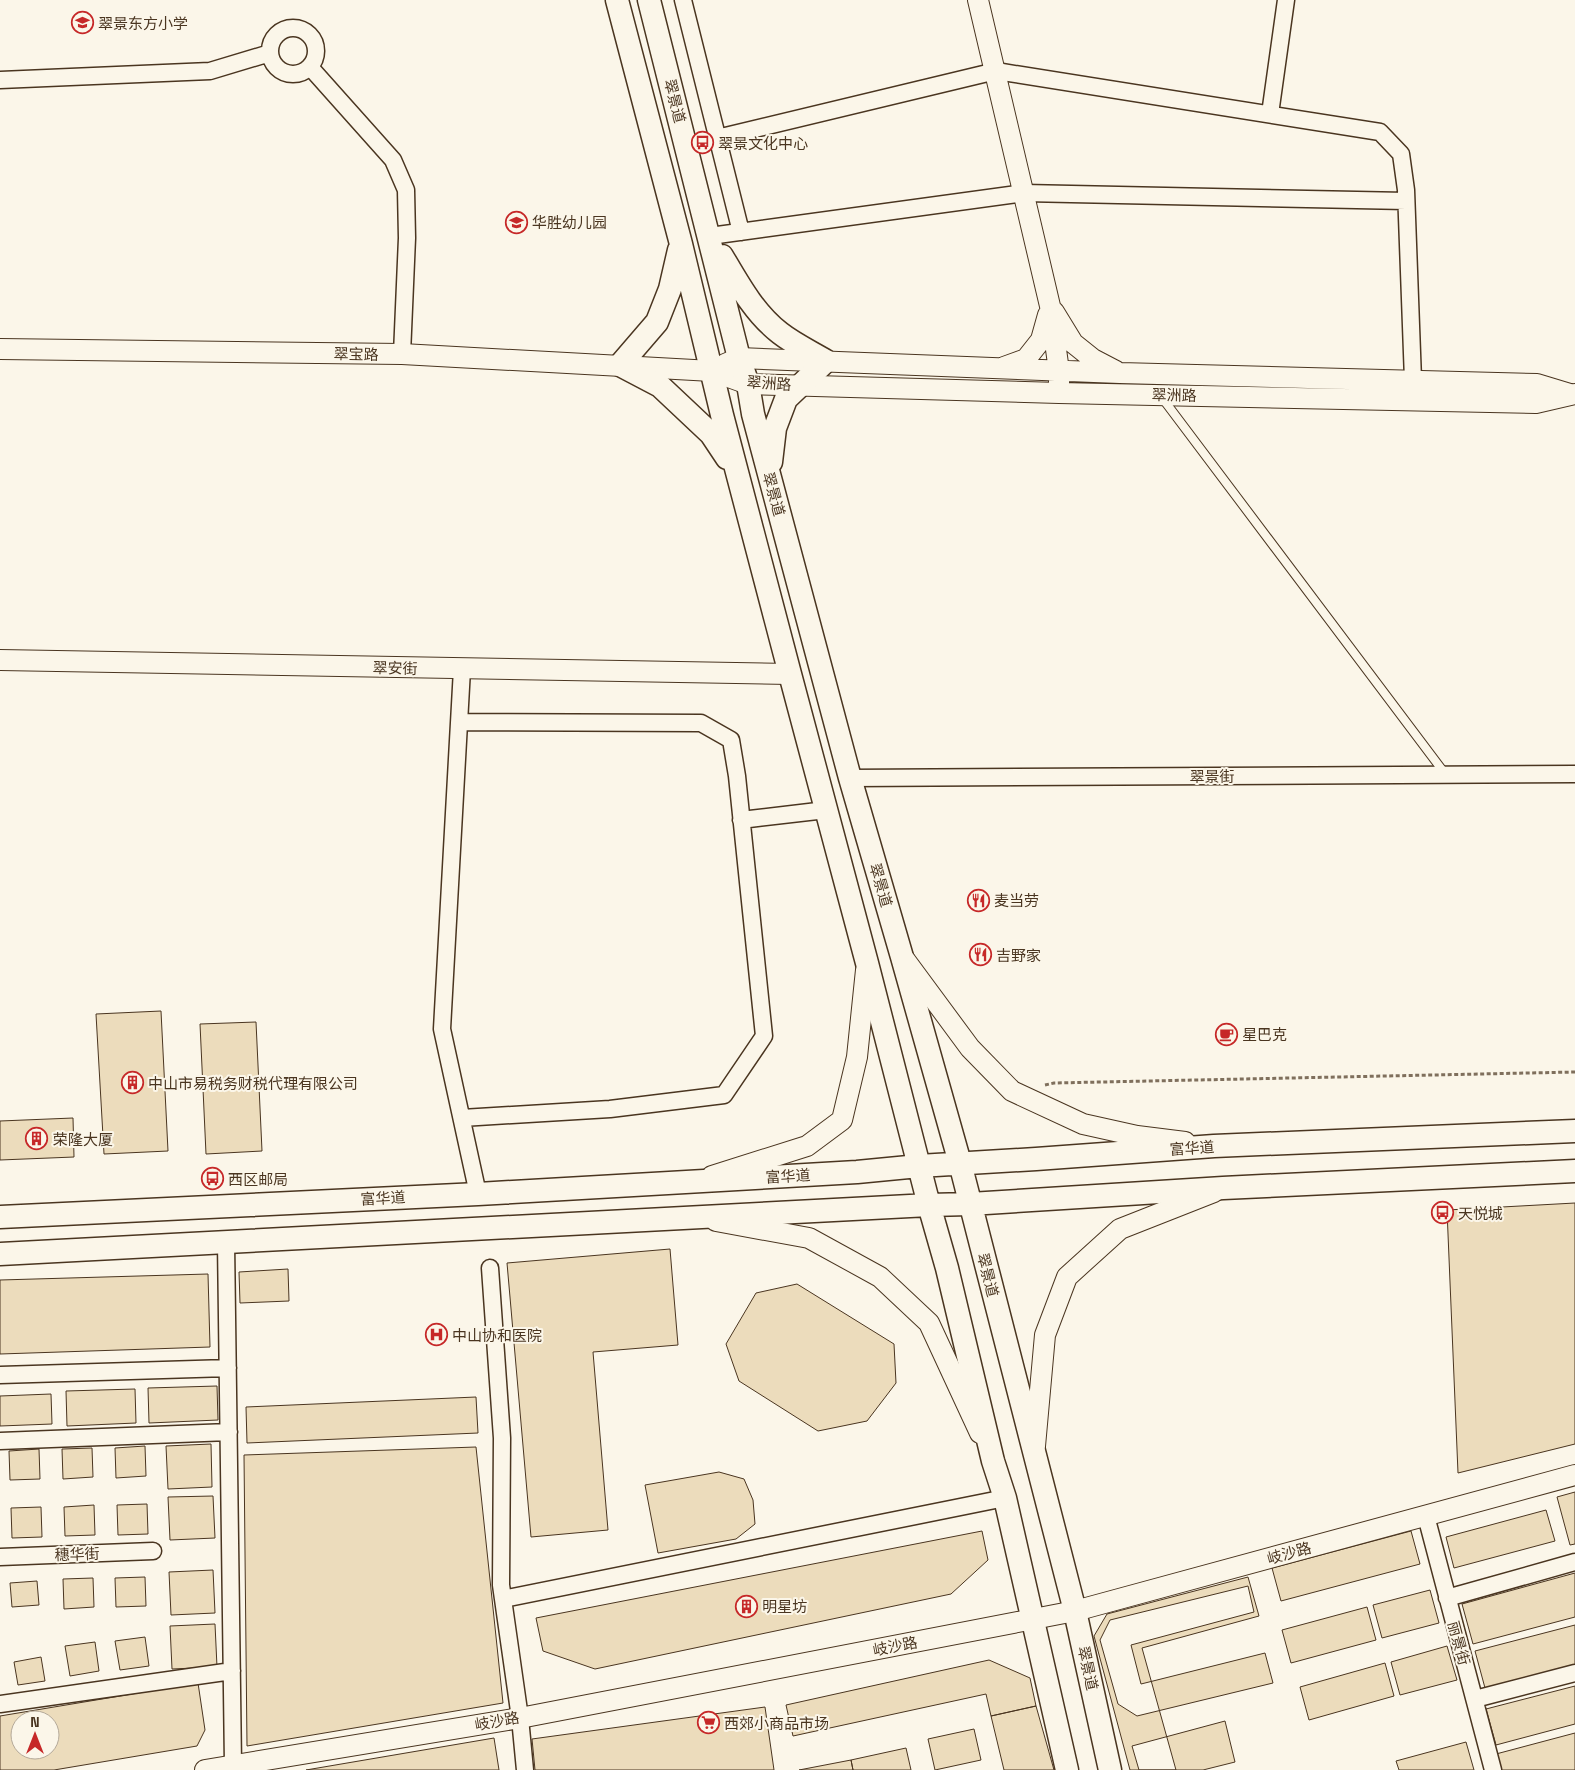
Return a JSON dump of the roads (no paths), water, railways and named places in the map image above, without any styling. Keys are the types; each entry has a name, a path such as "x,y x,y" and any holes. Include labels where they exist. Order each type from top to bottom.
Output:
{"main road":[{"name":"翠景道","path":"617,0 722,416 929,1205 948,1268 993,1461 1005,1498 1067,1770"},
{"name":"翠景道","path":"649,0 710,236 739,358 748,384 753,414 769,475 850,778 960,1164 1075,1611 1110,1770"},
{"path":"710,236 742,289 762,317 780,333 826,361 798,385 786,399 775,428 769,475"},
{"path":"680,244 670,289 657,322 620,365 660,386 684,408 711,434 739,477"},
{"name":"富华道","path":"0,1217 693,1182 858,1172 919,1166 1036,1160 1214,1146 1575,1131"},
{"path":"0,1254 970,1204 1223,1188 1575,1171"}],"street":[{"path":"683,0 741,232"},
{"path":"978,0 1050,306 1059,371 1059,393"},
{"path":"1270,114 1286,0"},
{"path":"293,28 307,32 316,45 316,53 310,67 304,71 289,74 276,67 270,53 270,46 278,33 293,28"},
{"path":"0,80 210,71 270,53"},
{"path":"310,67 393,160 406,190 407,238 402,354"},
{"path":"717,138 996,71 1380,132 1401,154 1406,201 1413,380"},
{"path":"710,236 1024,193 1406,201"},
{"path":"1000,369 1026,359 1041,340 1050,306"},
{"path":"1050,306 1073,343 1093,359 1120,373"},
{"name":"翠宝路","path":"0,349 402,354 712,371"},
{"name":"翠洲路","path":"712,371 739,358 1120,373 1537,384 1573,394"},
{"name":"翠洲路","path":"712,371 748,384 1059,393 1536,403 1573,394"},
{"name":"翠安街","path":"0,660 790,674"},
{"path":"462,669 442,1028 478,1194"},
{"path":"459,722 701,723 731,740 764,1036 724,1095 610,1110 462,1118"},
{"name":"翠景街","path":"850,778 1575,774"},
{"path":"741,820 826,810"},
{"path":"902,956 970,1048 1012,1091 1083,1124 1137,1136 1214,1146"},
{"path":"693,1182 807,1146 842,1120 858,1057 867,963"},
{"path":"1034,1453 1045,1336 1067,1277 1120,1228 1223,1188"},
{"path":"697,1218 809,1238 880,1276 929,1323 993,1461"},
{"path":"226,1242 233,1765"},
{"path":"490,1268 502,1438 501,1585 520,1718 525,1770"},
{"path":"0,1375 228,1368"},
{"path":"0,1441 229,1432"},
{"name":"岐沙路","path":"205,1770 520,1718 1075,1611 1575,1475"},
{"path":"503,1598 1005,1498"},
{"name":"丽景街","path":"1426,1516 1493,1770"},
{"name":"穗华街","path":"0,1558 153,1551"},
{"path":"1447,1598 1575,1562"},
{"path":"0,1704 232,1671"},
{"path":"1475,1698 1575,1674"}],"lane":[{"path":"1160,395 1446,775"}],"place":[{"name":"翠景东方小学","path":"82,23"},
{"name":"翠景文化中心","path":"702,143"},
{"name":"华胜幼儿园","path":"516,222"},
{"name":"麦当劳","path":"978,900"},
{"name":"吉野家","path":"980,955"},
{"name":"星巴克","path":"1226,1034"},
{"name":"中山市易税务财税代理有限公司","path":"132,1083"},
{"name":"荣隆大厦","path":"37,1139"},
{"name":"西区邮局","path":"212,1179"},
{"name":"天悦城","path":"1442,1213"},
{"name":"中山协和医院","path":"436,1335"},
{"name":"明星坊","path":"746,1606"},
{"name":"西郊小商品市场","path":"708,1723"}]}
